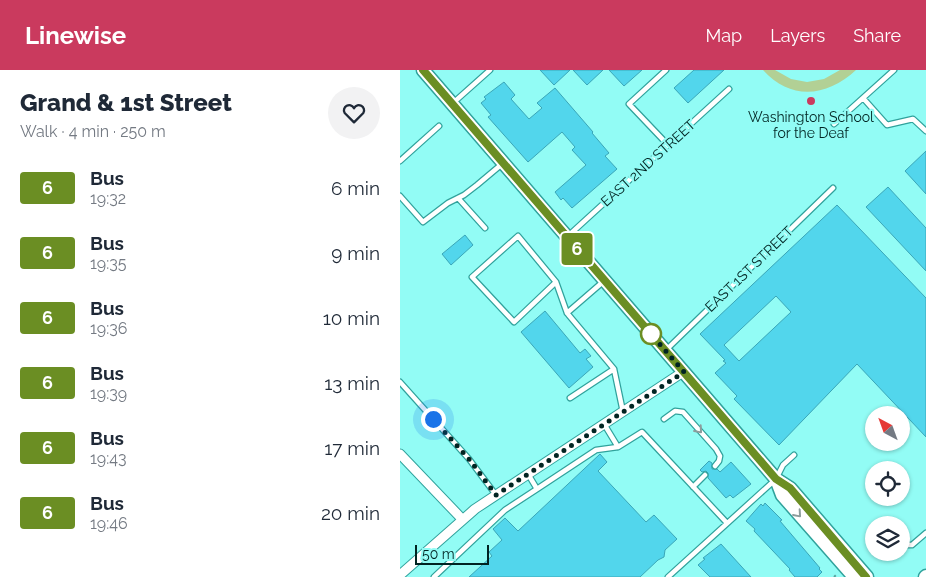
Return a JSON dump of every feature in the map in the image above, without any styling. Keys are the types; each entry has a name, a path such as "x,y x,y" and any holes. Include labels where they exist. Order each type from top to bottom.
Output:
{"main road":[{"path":"423,70 776,479 790,488 866,577"},
{"path":"776,479 782,495 854,577"}],"street":[{"path":"400,575 462,519 684,372"},
{"path":"400,454 462,519"}],"lane":[{"path":"452,104 490,70"},
{"path":"666,70 629,104 668,145"},
{"path":"834,124 894,70"},
{"name":"EAST 2ND STREET","path":"567,236 729,90"},
{"path":"863,98 887,124 913,118 926,131"},
{"path":"400,161 439,126"},
{"path":"400,196 423,222 448,203 477,185 503,163"},
{"name":"EAST 1ST STREET","path":"665,351 833,188"},
{"path":"458,198 485,228"},
{"path":"556,282 514,322 472,277 518,236 556,282 567,312 614,369 623,412"},
{"path":"567,312 604,280"},
{"path":"570,398 614,369"},
{"path":"400,382 469,459 496,495"},
{"path":"664,419 679,411 686,415 718,453 719,461 715,466"},
{"path":"604,424 618,447"},
{"path":"434,577 505,510 596,450 618,447 642,432 727,523"},
{"path":"668,577 776,479 783,465 794,455"},
{"path":"528,474 536,489"},
{"path":"693,487 705,475"},
{"path":"910,545 926,533"}],"green space":[{"path":"763,70 775,70 791,79 807,82 824,79 840,70 856,70 833,86 809,92 785,87"}],"building":[{"path":"540,70 570,70 554,85"},
{"path":"573,70 603,70 587,85"},
{"path":"609,70 642,70 624,86"},
{"path":"694,70 724,70 688,103 674,88"},
{"path":"504,82 515,95 511,99 529,119 542,108 537,103 555,88 609,153 605,156 617,169 572,208 563,198 561,200 555,192 586,165 572,150 575,147 562,132 528,162 488,117 491,115 481,103 486,99 484,97"},
{"path":"926,151 926,194 905,171"},
{"path":"888,187 926,228 926,271 866,207"},
{"path":"837,205 926,298 926,437 910,420 910,406 897,406 857,364 779,445 734,399 737,396 715,373 726,363 723,361 725,360 700,334","holes":["776,296 791,312 739,361 724,345"]},
{"path":"465,235 473,245 451,265 442,254"},
{"path":"545,311 580,353 585,349 591,356 586,359 593,367 569,388 521,332"},
{"path":"600,454 607,462 598,471 646,522 654,515 677,539 665,550 664,557 658,560 640,577 469,577 492,556 489,552 502,540 493,529 505,518 518,531"},
{"path":"709,461 712,463 712,469 717,469 720,472 731,462 751,484 733,498 730,495 726,498 708,478 708,473 700,470"},
{"path":"765,503 782,520 780,521 820,568 822,572 817,577 795,577 790,569 754,531 755,529 746,521 761,504 763,506"},
{"path":"721,544 751,577 710,577 698,565 705,559 703,558"}],"bus line":[{"name":"6","path":"423,70 776,479 790,488 866,577"}],"place":[{"name":"Washington School for the Deaf","path":"811,101"}],"route":[{"path":"433,419 469,459 496,495 684,372 651,334"}]}
